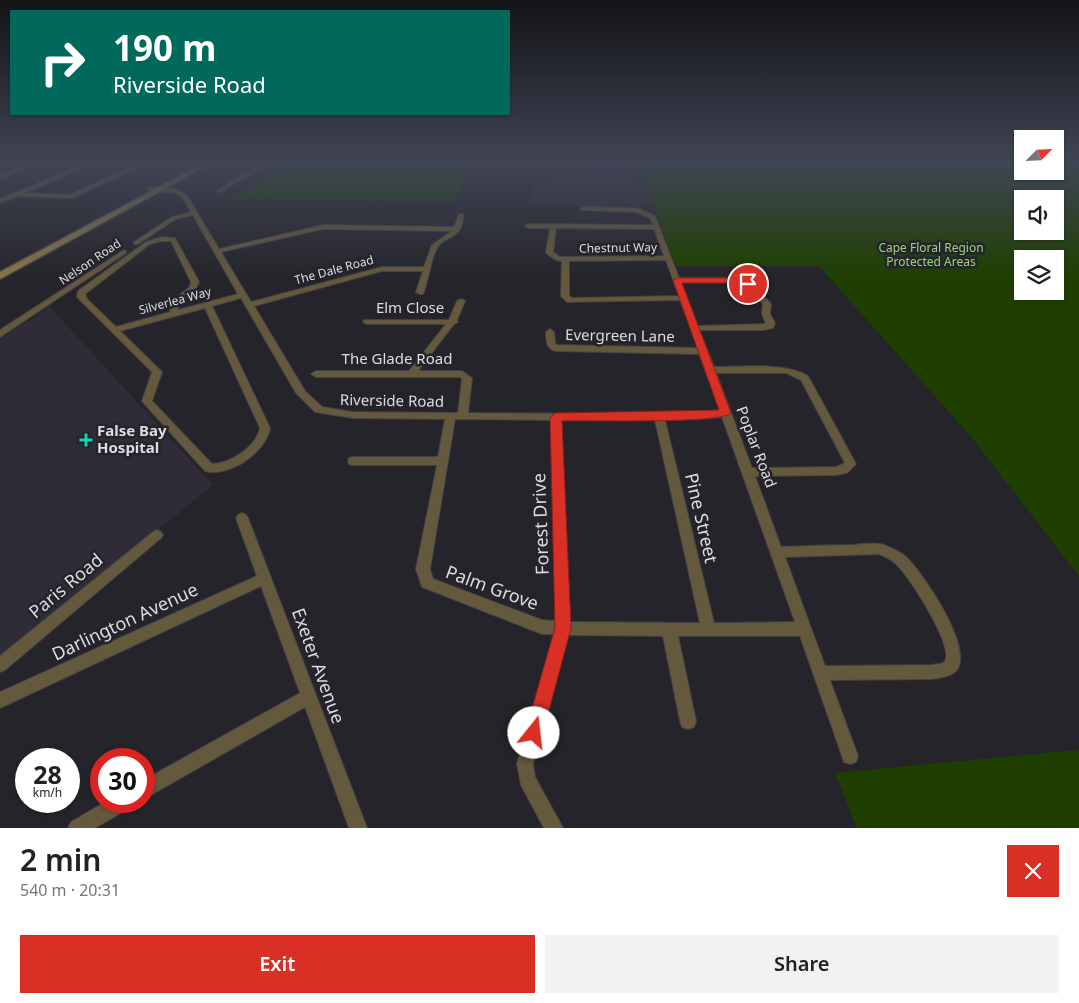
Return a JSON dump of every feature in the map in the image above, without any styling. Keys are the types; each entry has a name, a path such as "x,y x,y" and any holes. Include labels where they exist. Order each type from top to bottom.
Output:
{"main road":[{"path":"0,269 125,202"},
{"path":"0,276 137,202"}],"street":[{"name":"Riverside Road","path":"187,202 218,250 242,295 300,393 319,410 353,415 556,417 726,413"},
{"name":"Poplar Road","path":"583,209 637,210 653,217 711,370 850,756"},
{"name":"Nelson Road","path":"0,334 172,219 194,213"},
{"path":"420,292 434,246 454,234 461,215"},
{"path":"528,226 657,227"},
{"path":"552,226 549,253 553,258 566,260 565,296 570,300 684,298"},
{"path":"218,250 323,227 457,229"},
{"path":"174,313 174,303 192,289 196,282 173,239 162,239 148,243 82,290 80,297 157,372 147,401 209,468 228,465 254,446 262,438 265,428 207,304"},
{"name":"Chestnut Way","path":"566,260 669,258"},
{"name":"The Dale Road","path":"249,305 382,270 426,269"},
{"path":"677,280 742,281 748,284 767,304 766,314 771,323 767,327 695,328"},
{"name":"Silverlea Way","path":"114,330 242,295"},
{"path":"412,374 425,354 454,322 461,301"},
{"name":"Elm Close","path":"367,322 454,322"},
{"name":"Evergreen Lane","path":"550,332 551,344 555,348 703,351"},
{"path":"711,370 787,370 805,378 851,464 843,470 836,471 748,472"},
{"name":"The Glade Road","path":"316,374 455,373 466,376 468,380 457,416"},
{"name":"Palm Grove","path":"457,416 444,461 423,568 427,583 542,627 804,629"},
{"name":"Pine Street","path":"659,416 708,628"},
{"name":"Forest Drive","path":"554,828 534,793 528,779 525,764 563,628 556,417"},
{"path":"353,461 444,461"},
{"name":"Exeter Avenue","path":"242,518 358,828"},
{"name":"Paris Road","path":"0,666 157,535"},
{"path":"777,552 880,549 902,560 936,609 952,646 954,659 952,665 946,669 931,672 821,672"},
{"name":"Darlington Avenue","path":"0,700 265,578"},
{"path":"669,629 688,721"},
{"path":"155,784 309,696"},
{"path":"78,828 104,813"}],"shaded area":[{"path":"529,202 651,202 652,206 527,207"},
{"name":"False Bay Hospital","path":"50,307 213,485 0,658 0,339"}],"green space":[{"name":"Cape Floral Region Protected Areas","path":"652,202 1014,202 1014,240 1064,240 1064,202 1079,202 1079,576 972,438 819,266 676,266"},
{"path":"1077,750 1079,753 1079,828 857,828 835,773"}],"place":[{"name":"False Bay Hospital","path":"86,440"}],"route":[{"path":"534,733 563,628 556,417 710,416 726,413 677,280 738,280 748,284"}]}
